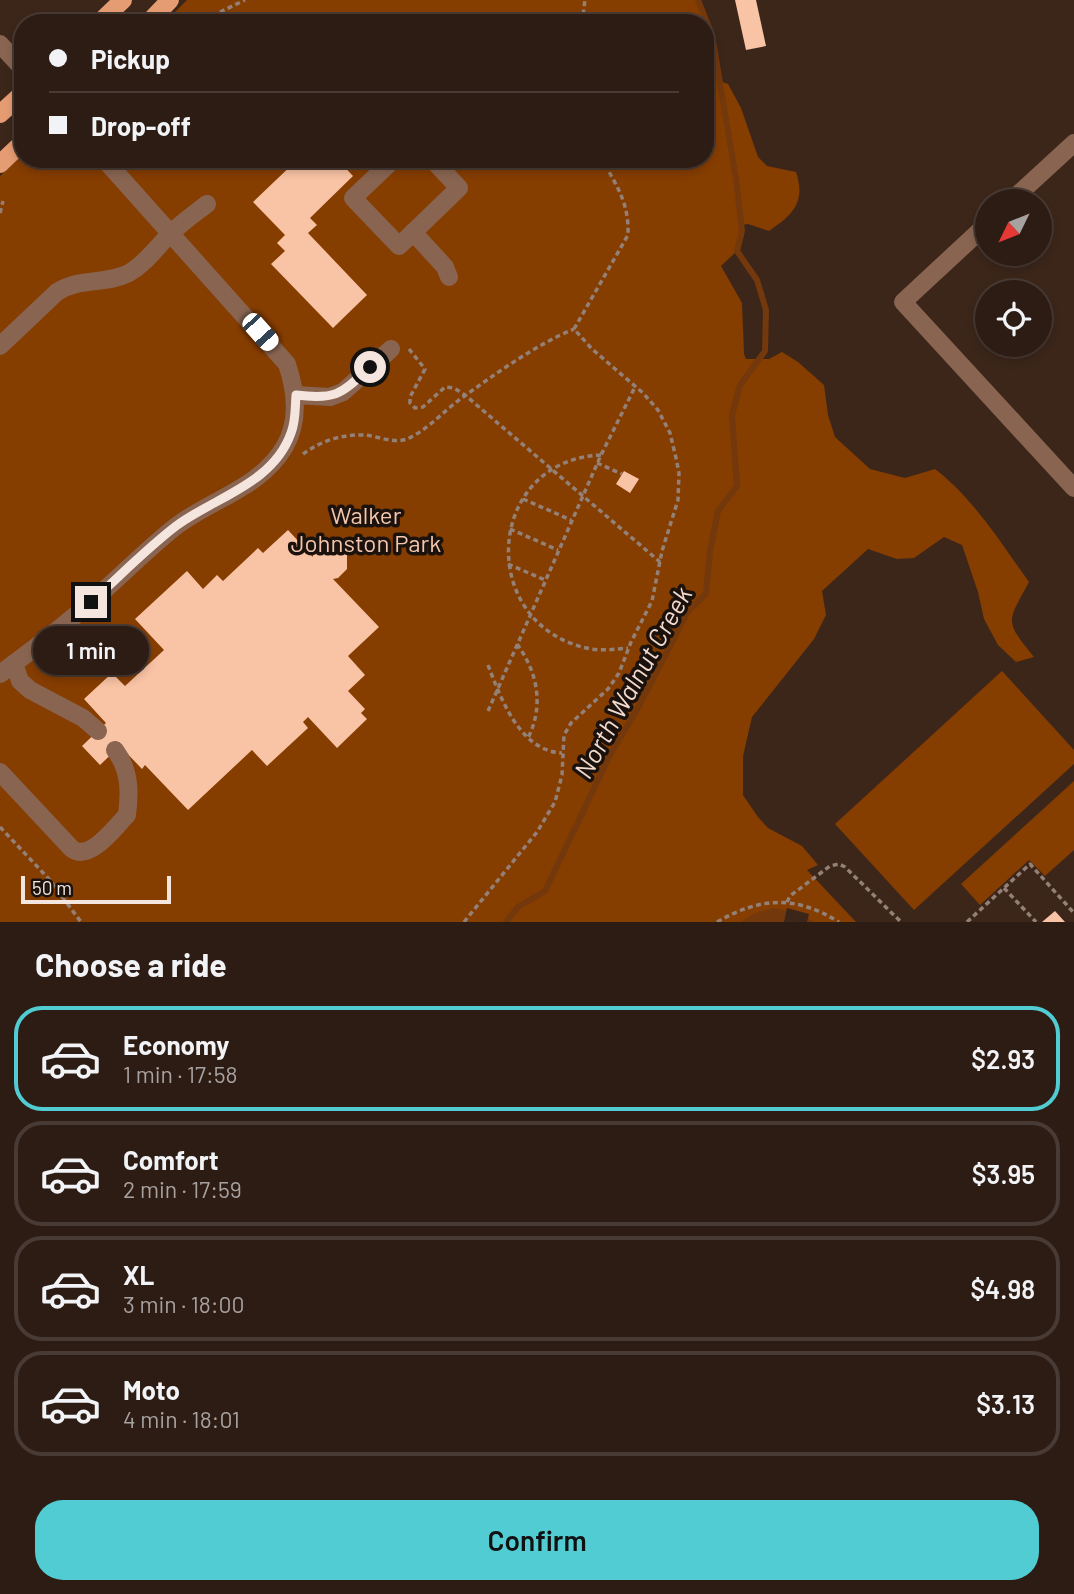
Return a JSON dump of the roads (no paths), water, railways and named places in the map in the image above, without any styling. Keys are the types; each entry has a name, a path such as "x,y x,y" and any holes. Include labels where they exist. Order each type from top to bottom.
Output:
{"main road":[{"path":"108,14 123,0"},
{"path":"157,14 170,0"},
{"path":"0,114 14,101"},
{"path":"0,164 14,151"}],"street":[{"path":"0,44 14,59"},
{"path":"1024,189 1074,143"},
{"path":"98,731 83,718 30,690 7,668 91,602 151,546 200,510 250,483 273,462 284,448 292,430 296,395 287,364 278,352 112,168"},
{"path":"385,168 353,198 399,246 459,188 440,168"},
{"path":"0,346 57,292 79,282 107,280 129,273 152,254 171,233 207,204"},
{"path":"413,232 445,267 449,277"},
{"path":"975,235 903,302 1074,488"},
{"path":"296,395 330,397 343,392 396,344"},
{"path":"0,772 72,849 86,852 127,815 129,793 126,769 116,750"}],"waterway":[{"name":"North Walnut Creek","path":"698,0 704,14"},
{"name":"North Walnut Creek","path":"506,922 518,907 545,891 610,755 638,708 688,611 706,594 710,551 718,511 737,486 732,415 740,385 765,351 766,310 757,280 737,251 742,231 714,47"}],"park label":[{"name":"Walker Johnston Park","path":"366,528"}]}
